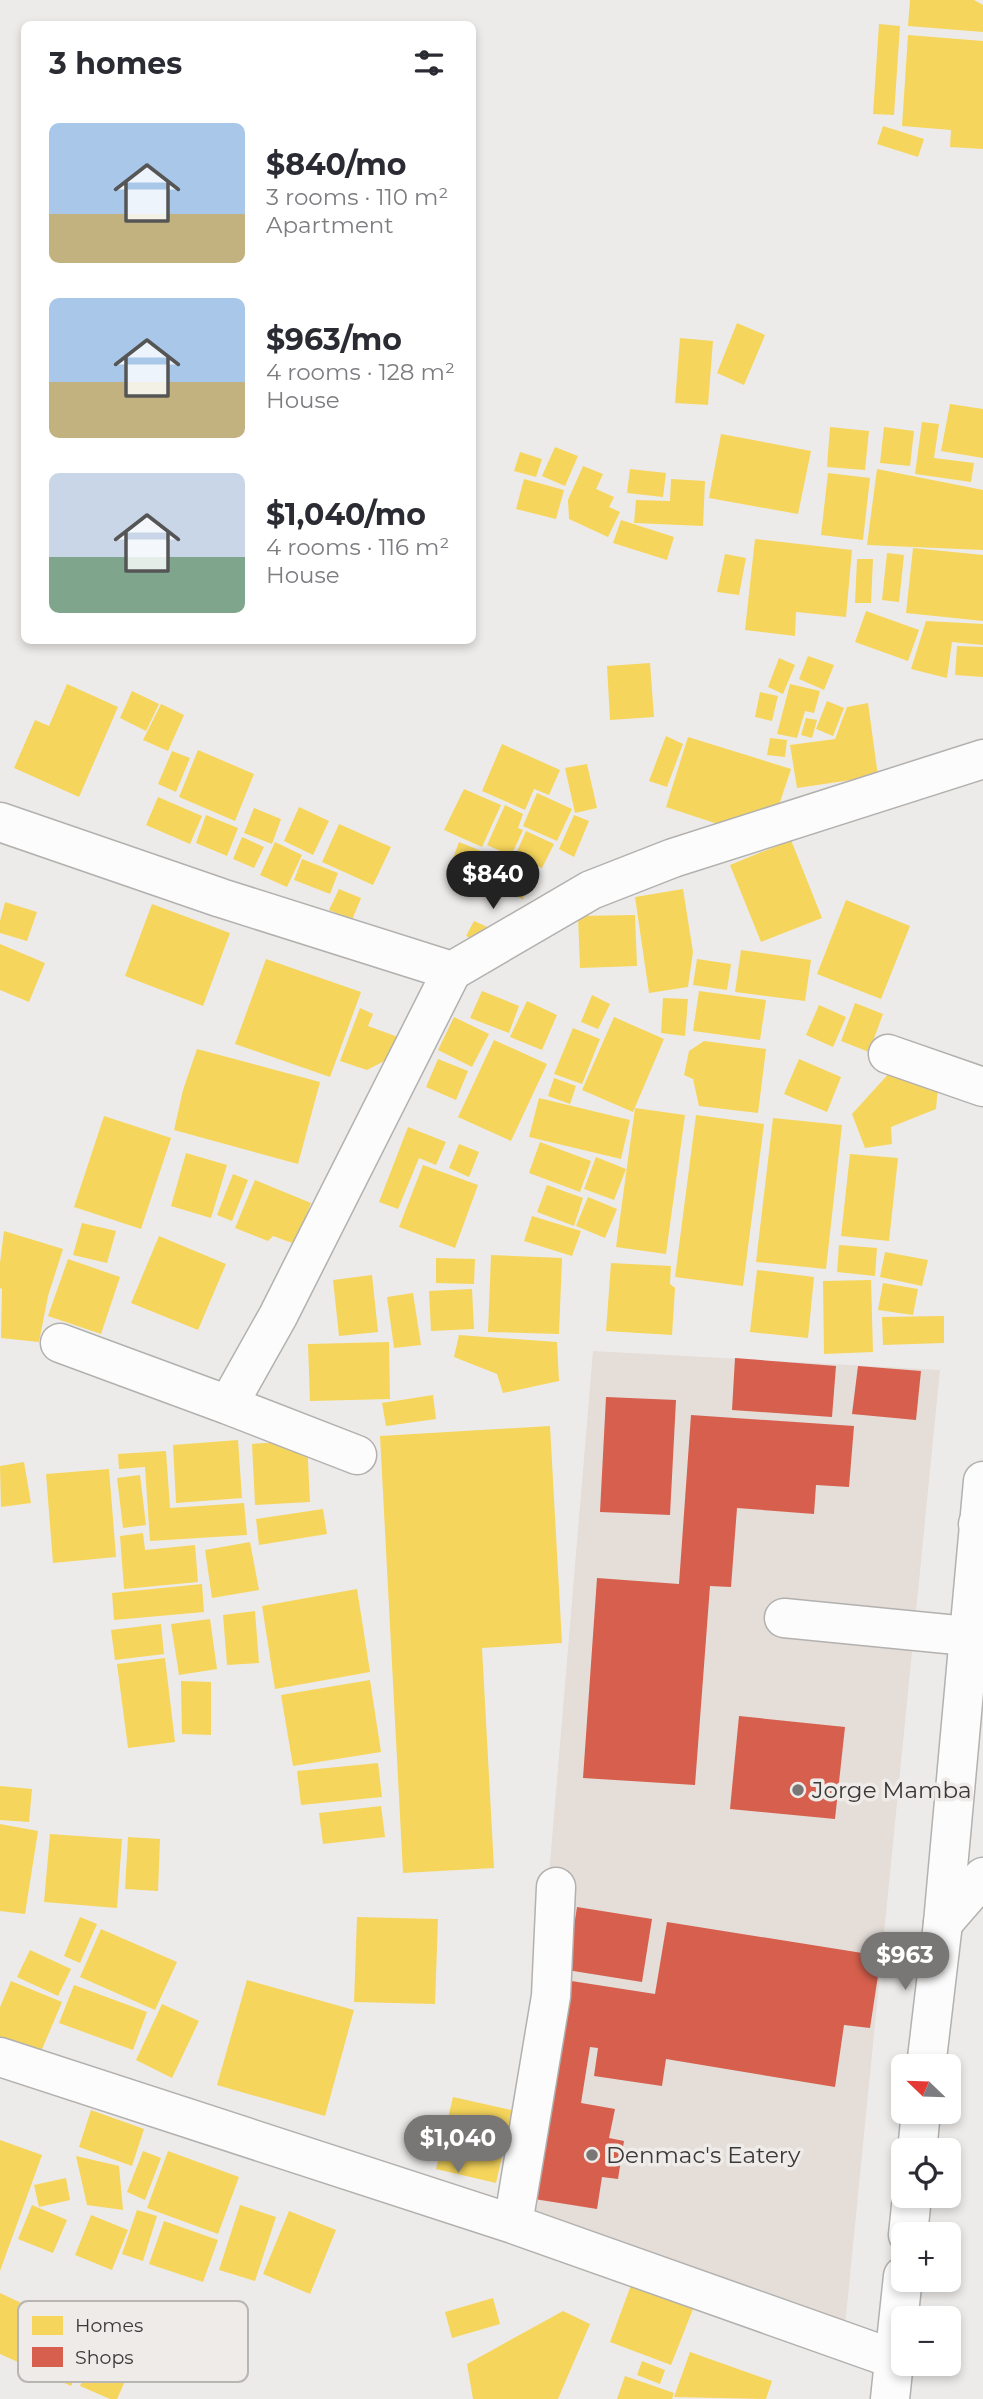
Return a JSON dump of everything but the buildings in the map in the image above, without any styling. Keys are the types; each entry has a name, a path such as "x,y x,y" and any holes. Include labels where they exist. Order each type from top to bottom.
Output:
{"main road":[{"path":"228,1405 278,1316 452,971 592,890 673,858 983,759"},
{"path":"0,821 221,898 452,971"},
{"path":"888,1054 983,1087"},
{"path":"60,1343 357,1455"},
{"path":"928,2054 975,1639 983,1481"},
{"path":"784,1618 975,1639"},
{"path":"943,1923 983,1877"},
{"path":"513,2224 551,1996 556,1887"},
{"path":"0,2057 513,2224 891,2358"},
{"path":"890,2399 892,2376"}],"shaded area":[{"path":"593,1351 940,1370 845,2326 521,2209"}],"place":[{"name":"Jorge Mamba","path":"798,1790"},
{"name":"Denmac's Eatery","path":"592,2155"}]}
